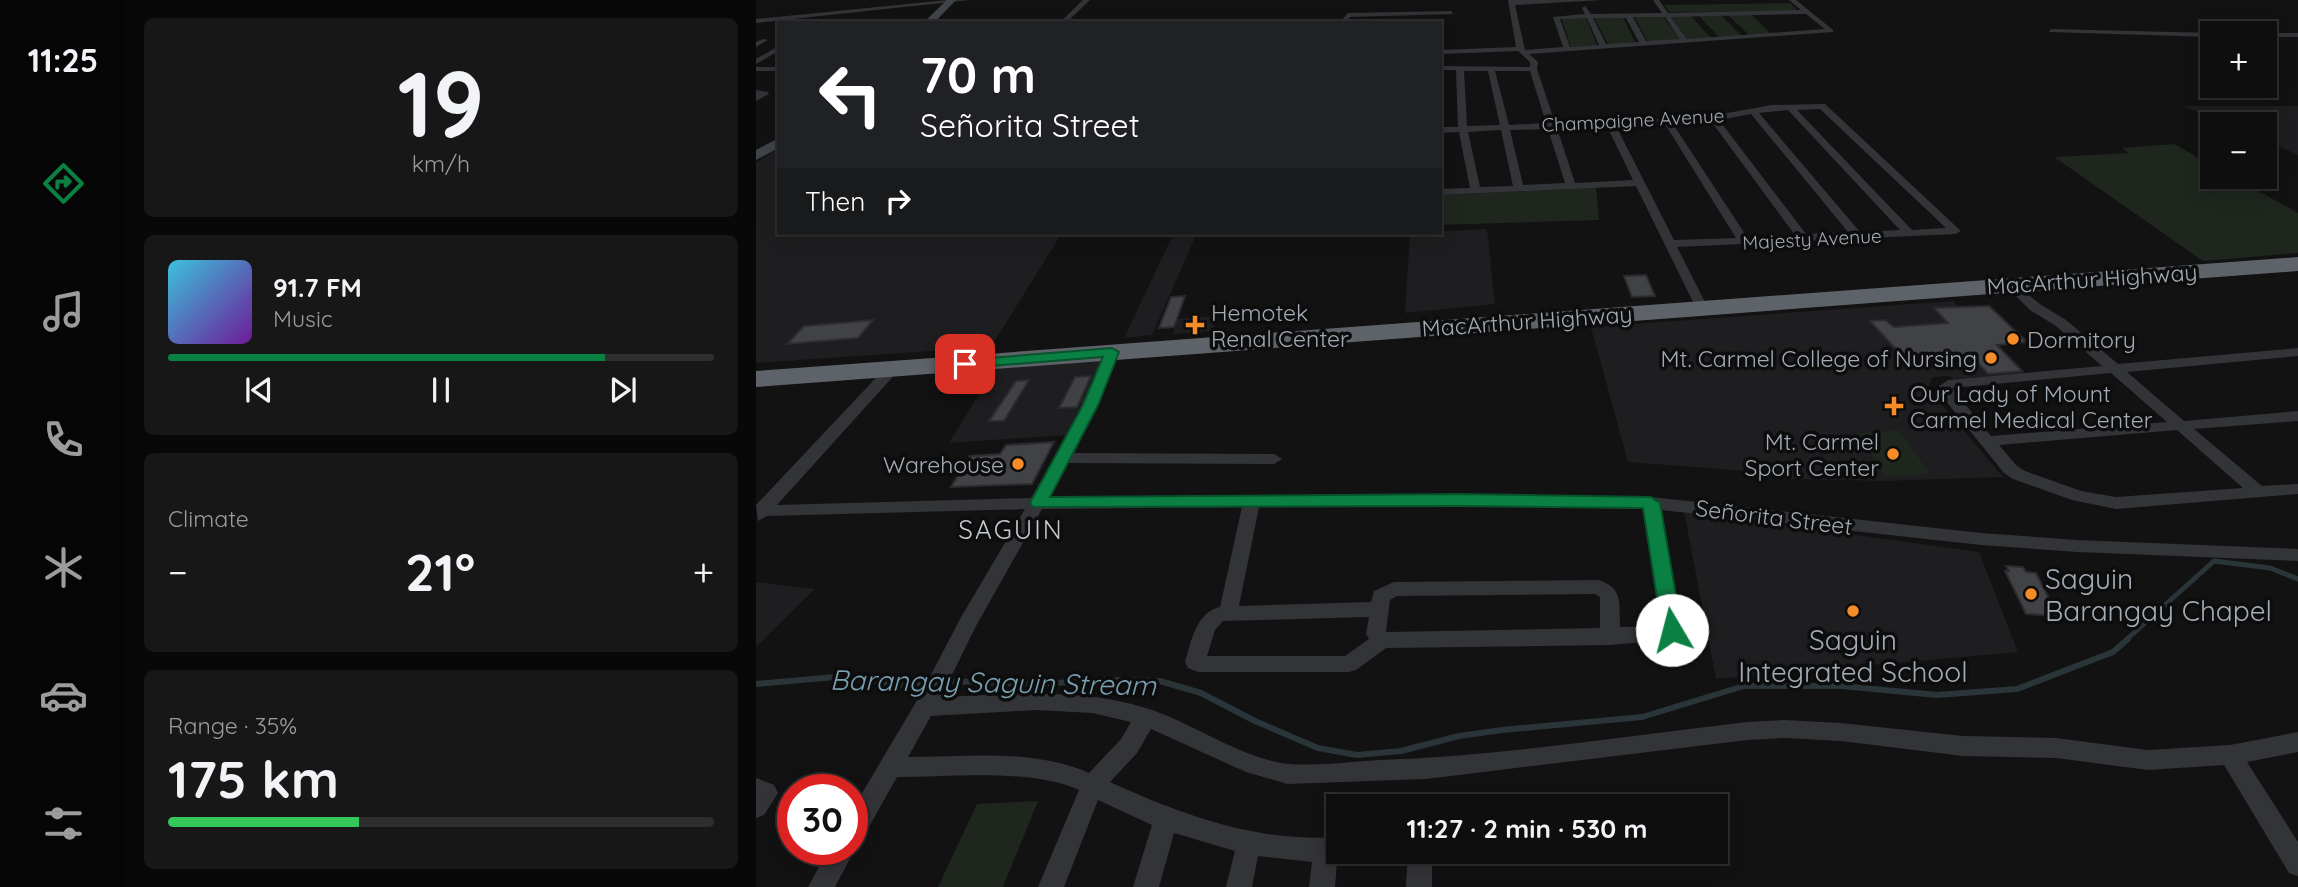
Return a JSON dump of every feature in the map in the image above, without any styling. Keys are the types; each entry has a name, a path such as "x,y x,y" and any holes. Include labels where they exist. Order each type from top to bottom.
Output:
{"highway":[{"name":"MacArthur Highway","path":"756,379 2298,264"}],"main road":[{"path":"930,21 952,1"},
{"path":"756,156 777,143"}],"street":[{"path":"756,22 967,0"},
{"path":"1064,21 1087,0"},
{"path":"1571,186 1549,125 1533,69 1534,62 1521,50 1511,2 1583,3 1600,0"},
{"path":"1442,52 1567,49 1831,31 1793,1 1781,2"},
{"path":"1658,2 1673,4"},
{"path":"1658,2 1686,42"},
{"path":"1583,3 1604,47"},
{"path":"1567,49 1556,17 1808,12"},
{"path":"1398,21 1400,13"},
{"path":"1343,21 1345,15 1451,13"},
{"path":"1723,13 1732,22"},
{"path":"1752,13 1761,21"},
{"path":"1782,13 1790,20"},
{"path":"1372,21 1375,14"},
{"path":"1694,14 1702,23"},
{"path":"1628,15 1644,44"},
{"path":"1798,27 1807,34"},
{"path":"1769,29 1777,36"},
{"path":"1740,30 1748,38"},
{"path":"1709,31 1717,40"},
{"path":"2051,31 2200,35"},
{"path":"2277,35 2298,35"},
{"path":"756,45 765,40"},
{"path":"756,62 777,49"},
{"path":"769,69 777,63"},
{"path":"1442,68 1533,69"},
{"path":"1460,68 1463,130 1476,190"},
{"path":"1491,68 1519,188"},
{"path":"756,69 777,69"},
{"path":"756,92 765,94 756,99"},
{"path":"1790,107 1910,234"},
{"name":"Champaigne Avenue","path":"1442,130 1667,121 1713,118 1790,107 1824,107 1955,231"},
{"path":"1753,111 1858,237"},
{"path":"1713,118 1804,239"},
{"path":"1667,121 1745,242"},
{"path":"1610,123 1702,308"},
{"path":"1442,192 1638,183"},
{"name":"Majesty Avenue","path":"1670,244 1955,231"},
{"path":"2017,285 2258,492"},
{"path":"868,806 928,703 967,624 1039,503 1091,405 1112,352"},
{"path":"2298,352 1948,384 1945,387 1946,392 2002,461 2019,475 2078,496 2116,503 2298,489"},
{"path":"758,513 892,368"},
{"path":"1989,442 2298,416"},
{"path":"1063,458 1274,459"},
{"name":"Señorita Street","path":"758,513 1039,503 1460,500 1651,503 1994,540 2298,555"},
{"path":"1228,612 1252,502"},
{"path":"1379,609 1218,614 1206,627 1194,659 1198,664 1349,664 1382,640 1663,636 1672,630 1651,503"},
{"path":"1382,640 1376,634 1381,596 1394,589 1598,587 1609,594 1610,637"},
{"path":"928,703 1057,701 1108,706 1146,717 1254,765 1288,774 1426,769 1747,731 1784,729 1842,732 1964,746 2056,748 2148,760 2230,755 2298,742"},
{"path":"1051,887 1092,786 1129,746 1146,717"},
{"path":"2230,755 2298,864"},
{"path":"891,767 1036,767 1067,774 1166,820 1249,843 1326,849"},
{"path":"756,789 766,793 756,807"},
{"path":"1146,887 1166,820"},
{"path":"1239,887 1249,843"},
{"path":"1322,887 1329,864"},
{"path":"1419,887 1420,864"},
{"path":"821,887 834,865"}],"shaded area":[{"path":"1790,3 1798,11 1669,12 1664,5"},
{"path":"1727,14 1751,14 1771,34 1749,35"},
{"path":"1662,15 1681,40 1648,42 1634,16"},
{"path":"1670,15 1691,16 1711,38 1688,40"},
{"path":"1698,15 1721,15 1742,36 1719,37"},
{"path":"1593,16 1623,17 1635,42 1608,44"},
{"path":"1561,17 1586,17 1597,45 1571,47"},
{"path":"2183,106 2298,106 2298,155 2277,145 2277,112 2200,113"},
{"path":"2174,144 2200,158 2200,189 2255,189 2298,213 2298,253 2203,261 2054,157 2128,153 2122,148"},
{"path":"777,149 777,235 1061,235 991,347 756,363 756,163"},
{"path":"1596,188 1599,220 1442,225 1442,195"},
{"path":"1487,229 1495,304 1405,313 1410,235 1442,235 1442,231"},
{"path":"1173,235 1196,235 1152,335 1124,338"},
{"path":"1953,301 2025,374 1953,379 1950,376 1932,377 1928,388 2003,477 1884,481 1790,479 1771,477 1760,472 1628,462 1591,327"},
{"name":"Hemotek Renal Center","path":"1217,316 1213,331 1173,334 1178,319"},
{"path":"1101,361 1067,435 949,443 996,367"},
{"name":"Mt. Carmel Sport Center","path":"1899,430 1930,474 1886,477 1858,433"},
{"name":"Saguin Integrated School","path":"1684,511 1979,552 2018,652 1716,679"},
{"path":"756,582 815,589 756,647"},
{"path":"1038,801 1003,887 938,887 977,804"}],"building":[{"path":"1646,275 1655,296 1632,297 1624,276"},
{"path":"1185,296 1174,327 1159,328 1171,297"},
{"path":"1989,306 2027,342 1997,345 2022,371 1988,374 1971,355 1906,360 1870,321 1885,320 1894,327 1948,323 1934,308"},
{"path":"873,320 858,338 787,344 804,326"},
{"path":"1091,376 1077,407 1059,408 1075,377"},
{"path":"1029,380 1004,421 989,421 1016,381"},
{"name":"Warehouse","path":"1054,442 1032,484 951,487 970,456 1000,454 1006,445"},
{"name":"Saguin Barangay Chapel","path":"2006,566 2023,567 2026,572 2036,573 2058,616 2026,614 2005,571 2009,571"}],"waterway":[{"name":"Barangay Saguin Stream","path":"2126,640 2214,561 2270,568 2298,579"},
{"name":"Barangay Saguin Stream","path":"944,681 1037,684 1110,680 1160,681 1201,693 1255,721 1318,748 1357,755 1401,751 1459,736 1502,730 1642,717 1744,686 1841,686 1937,695 2017,689 2113,652 2128,639"},
{"name":"Barangay Saguin Stream","path":"756,684 835,677 842,680 857,678 901,685 932,682"}],"place":[{"name":"Hemotek Renal Center","path":"1195,325"},
{"name":"Dormitory","path":"2013,339"},
{"name":"Mt. Carmel College of Nursing","path":"1991,358"},
{"name":"Our Lady of Mount Carmel Medical Center","path":"1894,406"},
{"name":"Mt. Carmel Sport Center","path":"1893,454"},
{"name":"Warehouse","path":"1018,464"},
{"name":"Saguin Barangay Chapel","path":"2031,594"},
{"name":"Saguin Integrated School","path":"1853,611"}],"district":[{"name":"SAGUIN","path":"1011,529"}],"route":[{"path":"965,364 1112,352 1091,405 1039,503 1460,500 1651,503 1672,630"}]}
